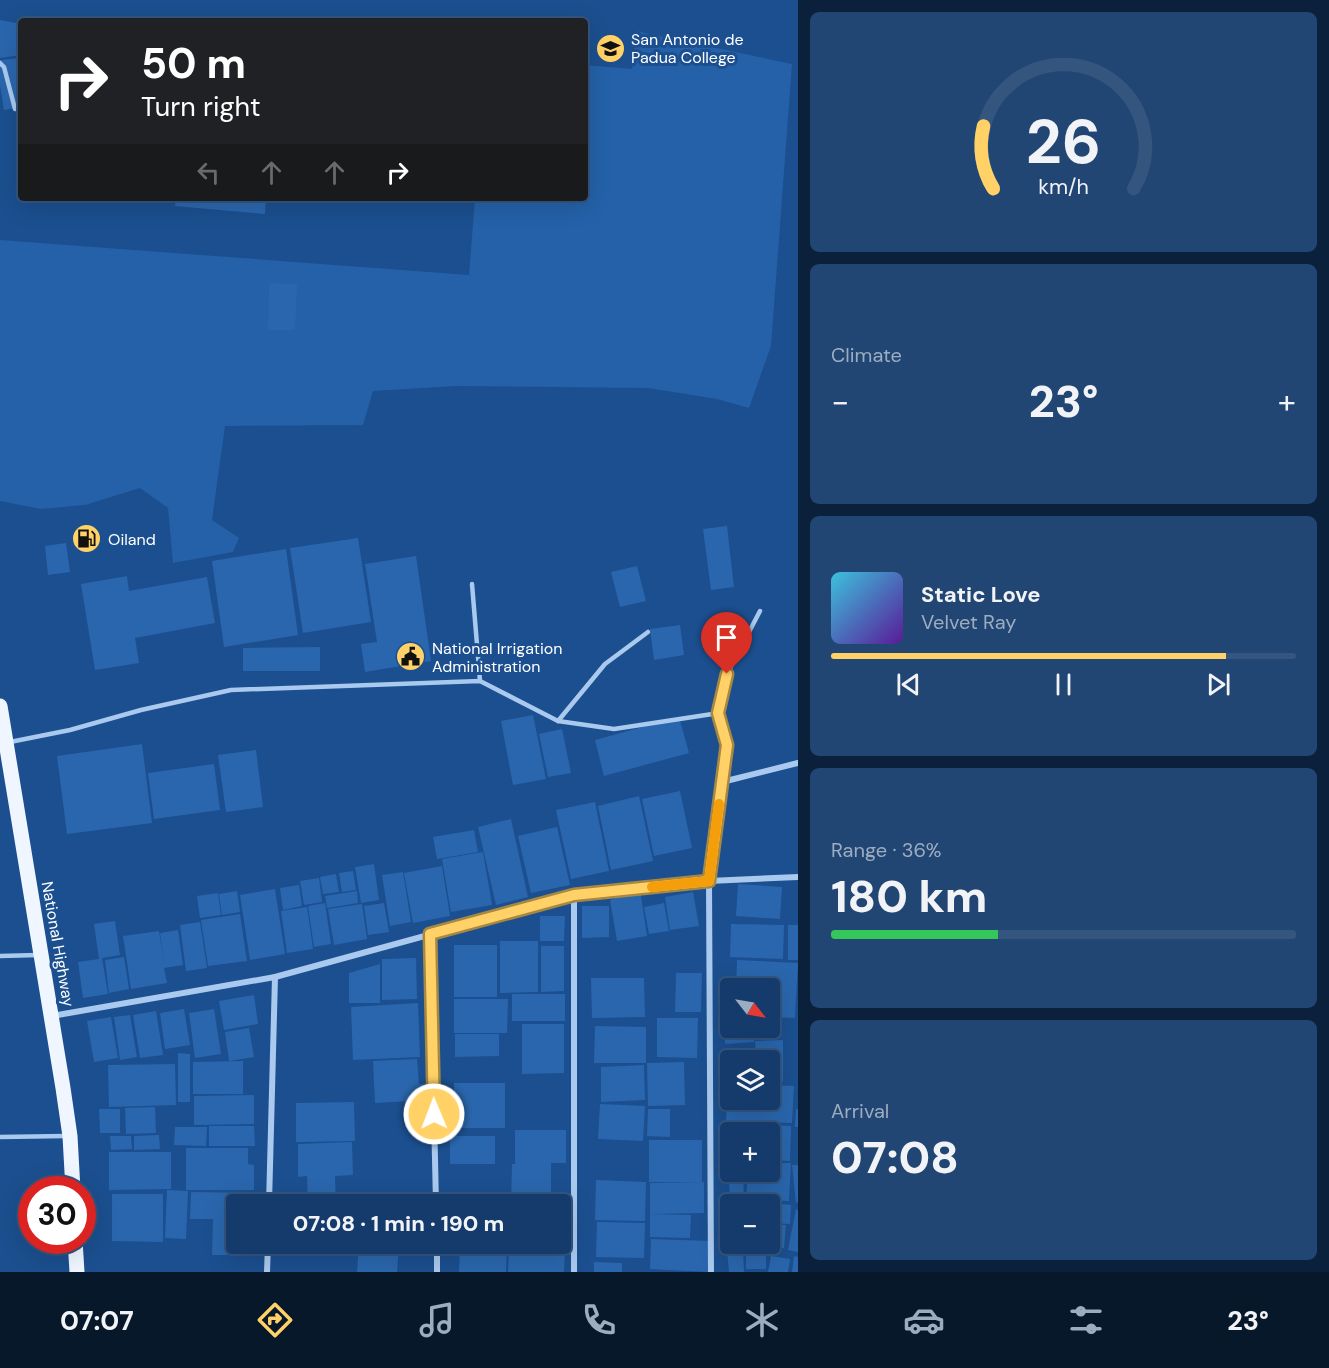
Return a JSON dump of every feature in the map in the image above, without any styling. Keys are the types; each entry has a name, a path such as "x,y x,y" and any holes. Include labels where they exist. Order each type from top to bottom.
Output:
{"main road":[{"name":"National Highway","path":"0,706 52,1016 69,1136 72,1176"},
{"path":"76,1254 77,1272"}],"street":[{"path":"711,1272 709,881 722,782 798,763"},
{"path":"52,1016 275,977 574,895 709,881 798,877"},
{"path":"574,895 574,1272"},
{"path":"430,934 436,1194"},
{"path":"269,1194 275,977"},
{"path":"267,1272 268,1254"},
{"path":"437,1254 437,1272"}],"lane":[{"path":"0,63 4,67 15,109"},
{"path":"472,584 480,681"},
{"path":"722,782 727,745 718,713 727,674 760,611"},
{"path":"558,721 604,664 648,633"},
{"path":"6,743 70,730 141,710 231,690 480,681 558,721 614,729 718,713"},
{"path":"0,956 40,955"},
{"path":"0,1137 69,1136"}],"shaded area":[{"path":"636,31 792,64 771,346 749,408 717,399 648,388 456,386 373,391 363,425 225,426 212,520 239,538 233,552 173,563 168,508 140,488 85,505 41,509 0,501 0,240 469,275 475,201 588,201 588,65 632,69"}],"building":[{"path":"0,20 18,23 18,55 0,58"},
{"path":"18,58 18,108 4,110 0,85 0,60"},
{"path":"176,201 266,201 265,214 175,206"},
{"path":"269,283 297,284 295,330 268,330"},
{"path":"727,526 734,587 711,590 703,529"},
{"path":"358,538 371,622 303,633 290,548"},
{"path":"66,543 70,572 48,575 45,546"},
{"path":"286,549 298,635 224,647 212,561"},
{"path":"416,556 431,661 365,672 361,644 377,642 365,564"},
{"path":"637,566 646,601 620,607 611,572"},
{"path":"127,576 129,591 207,577 215,623 135,638 139,663 95,670 81,584"},
{"path":"680,625 684,655 654,660 650,629"},
{"path":"320,647 320,671 243,671 243,648"},
{"path":"533,715 546,779 513,785 501,721"},
{"path":"679,717 689,753 604,776 595,740"},
{"path":"562,729 571,773 548,777 539,734"},
{"path":"142,744 152,823 67,834 57,756"},
{"path":"256,750 263,807 226,812 218,755"},
{"path":"214,764 220,810 154,819 148,773"},
{"path":"680,791 692,848 654,856 642,799"},
{"path":"639,796 653,861 611,870 598,806"},
{"path":"595,802 609,871 571,879 556,810"},
{"path":"511,819 528,897 496,905 478,827"},
{"path":"557,827 570,885 531,893 518,836"},
{"path":"474,830 478,852 437,859 433,837"},
{"path":"483,852 492,905 451,912 442,859"},
{"path":"374,864 379,900 361,903 355,867"},
{"path":"442,866 450,916 413,923 404,873"},
{"path":"353,871 356,890 342,892 339,873"},
{"path":"403,872 411,922 390,926 382,875"},
{"path":"336,874 339,892 323,894 320,877"},
{"path":"319,878 322,902 304,905 300,881"},
{"path":"738,884 782,887 780,919 736,916"},
{"path":"299,885 302,906 283,910 280,888"},
{"path":"275,889 285,954 250,960 240,895"},
{"path":"640,889 647,936 617,941 610,900"},
{"path":"237,891 240,912 222,915 219,894"},
{"path":"357,891 358,903 327,908 325,896"},
{"path":"693,892 699,926 670,930 665,897"},
{"path":"218,893 221,915 200,918 197,896"},
{"path":"325,903 331,944 314,947 308,906"},
{"path":"384,903 389,932 368,935 364,906"},
{"path":"664,903 669,931 649,934 644,907"},
{"path":"362,904 367,939 334,945 328,909"},
{"path":"582,906 609,906 609,937 582,938"},
{"path":"307,907 313,949 287,953 281,911"},
{"path":"240,914 247,961 208,966 201,920"},
{"path":"540,916 565,916 564,941 540,941"},
{"path":"115,921 120,955 102,958 108,994 83,998 78,962 99,959 94,924"},
{"path":"200,922 207,968 186,971 180,925"},
{"path":"731,924 784,925 783,959 730,957"},
{"path":"788,925 798,925 798,960 788,960"},
{"path":"178,930 183,965 164,968 167,983 131,989 123,936 159,931 164,963 160,933"},
{"path":"500,941 538,941 538,992 500,993"},
{"path":"454,945 497,945 497,997 454,997"},
{"path":"541,946 564,946 564,991 541,992"},
{"path":"124,957 129,989 109,993 105,960"},
{"path":"416,958 417,999 382,1000 382,959"},
{"path":"737,960 798,963 795,1018 780,1017 780,978 736,978"},
{"path":"380,964 380,1003 349,1003 349,973"},
{"path":"676,973 702,973 701,1012 675,1012"},
{"path":"591,978 644,978 645,1017 592,1018"},
{"path":"512,994 565,994 565,1021 512,1021"},
{"path":"254,995 258,1024 224,1030 219,1001"},
{"path":"454,999 508,999 507,1033 454,1033"},
{"path":"418,1003 420,1057 353,1060 351,1007"},
{"path":"184,1009 190,1045 165,1049 160,1013"},
{"path":"214,1009 221,1054 195,1058 189,1013"},
{"path":"156,1011 163,1055 140,1058 133,1015"},
{"path":"130,1015 137,1057 120,1060 114,1017"},
{"path":"111,1017 118,1058 94,1062 87,1021"},
{"path":"657,1018 698,1018 697,1058 657,1057"},
{"path":"522,1024 564,1024 564,1073 522,1074"},
{"path":"595,1026 646,1027 646,1063 594,1063"},
{"path":"249,1028 254,1057 229,1061 225,1032"},
{"path":"455,1034 499,1034 499,1056 455,1057"},
{"path":"725,1038 754,1038 754,1042 725,1044"},
{"path":"783,1040 783,1082 780,1082 780,1050 755,1050 755,1041"},
{"path":"178,1053 190,1054 190,1102 178,1102"},
{"path":"417,1059 419,1084 429,1083 430,1100 375,1103 373,1061"},
{"path":"243,1061 243,1094 193,1094 193,1062"},
{"path":"684,1062 685,1105 648,1106 647,1063"},
{"path":"175,1064 176,1105 109,1107 108,1065"},
{"path":"644,1065 645,1100 601,1102 601,1067"},
{"path":"454,1083 505,1083 505,1128 454,1128"},
{"path":"780,1085 794,1086 792,1123 726,1120 727,1110 780,1110"},
{"path":"254,1095 254,1124 194,1125 194,1096"},
{"path":"354,1102 355,1141 296,1142 296,1103"},
{"path":"600,1104 645,1106 643,1141 598,1139"},
{"path":"155,1107 156,1133 126,1134 125,1108"},
{"path":"99,1109 120,1109 120,1133 100,1133"},
{"path":"648,1109 670,1109 670,1137 647,1136"},
{"path":"796,1109 798,1109 798,1127 795,1127"},
{"path":"209,1126 254,1126 255,1146 209,1146"},
{"path":"780,1126 791,1126 790,1161 780,1160"},
{"path":"175,1127 207,1127 206,1146 174,1145"},
{"path":"515,1130 566,1130 566,1163 551,1163 551,1194 511,1194 512,1164 515,1164"},
{"path":"159,1135 160,1149 134,1150 134,1136"},
{"path":"110,1136 131,1136 132,1149 111,1150"},
{"path":"450,1136 495,1136 495,1164 450,1164"},
{"path":"649,1140 702,1140 702,1182 649,1182"},
{"path":"352,1142 353,1175 335,1176 336,1194 308,1194 307,1176 298,1177 298,1144"},
{"path":"186,1148 248,1148 248,1164 254,1165 254,1190 186,1190"},
{"path":"109,1152 171,1152 171,1189 109,1190"},
{"path":"780,1163 791,1163 789,1201 780,1201 780,1194 746,1194 747,1182 780,1182"},
{"path":"792,1165 798,1165 798,1202 796,1203"},
{"path":"596,1180 646,1182 645,1221 595,1220"},
{"path":"704,1182 704,1213 650,1214 650,1183"},
{"path":"729,1182 743,1182 744,1194 730,1194"},
{"path":"167,1190 188,1191 186,1239 165,1238"},
{"path":"191,1192 255,1193 226,1194 226,1254 253,1255 212,1255 213,1219 190,1219"},
{"path":"112,1194 163,1194 163,1242 112,1241"},
{"path":"780,1204 791,1205 790,1224 780,1224"},
{"path":"796,1209 798,1210 798,1252 788,1250"},
{"path":"650,1214 691,1215 690,1238 650,1237"},
{"path":"597,1222 645,1223 644,1258 596,1257"},
{"path":"780,1225 786,1225 784,1248 780,1248"},
{"path":"651,1239 710,1241 708,1272 650,1269"},
{"path":"358,1254 398,1254 397,1272 357,1272"},
{"path":"460,1254 507,1254 506,1272 459,1272"},
{"path":"509,1254 565,1254 564,1272 508,1272"},
{"path":"727,1254 743,1254 744,1272 729,1272"},
{"path":"746,1254 766,1254 766,1269 746,1269"},
{"path":"771,1256 790,1259 788,1272 768,1272"},
{"path":"794,1256 798,1257 798,1272 792,1272"},
{"path":"594,1262 622,1263 622,1272 594,1272"}],"slow traffic":[{"path":"652,887 709,881 719,804"}],"place":[{"name":"San Antonio de Padua College","path":"610,48"},
{"name":"Oiland","path":"87,539"},
{"name":"National Irrigation Administration","path":"411,657"}],"route":[{"path":"434,1114 430,934 574,895 709,881 727,745 718,713 727,674"}]}
